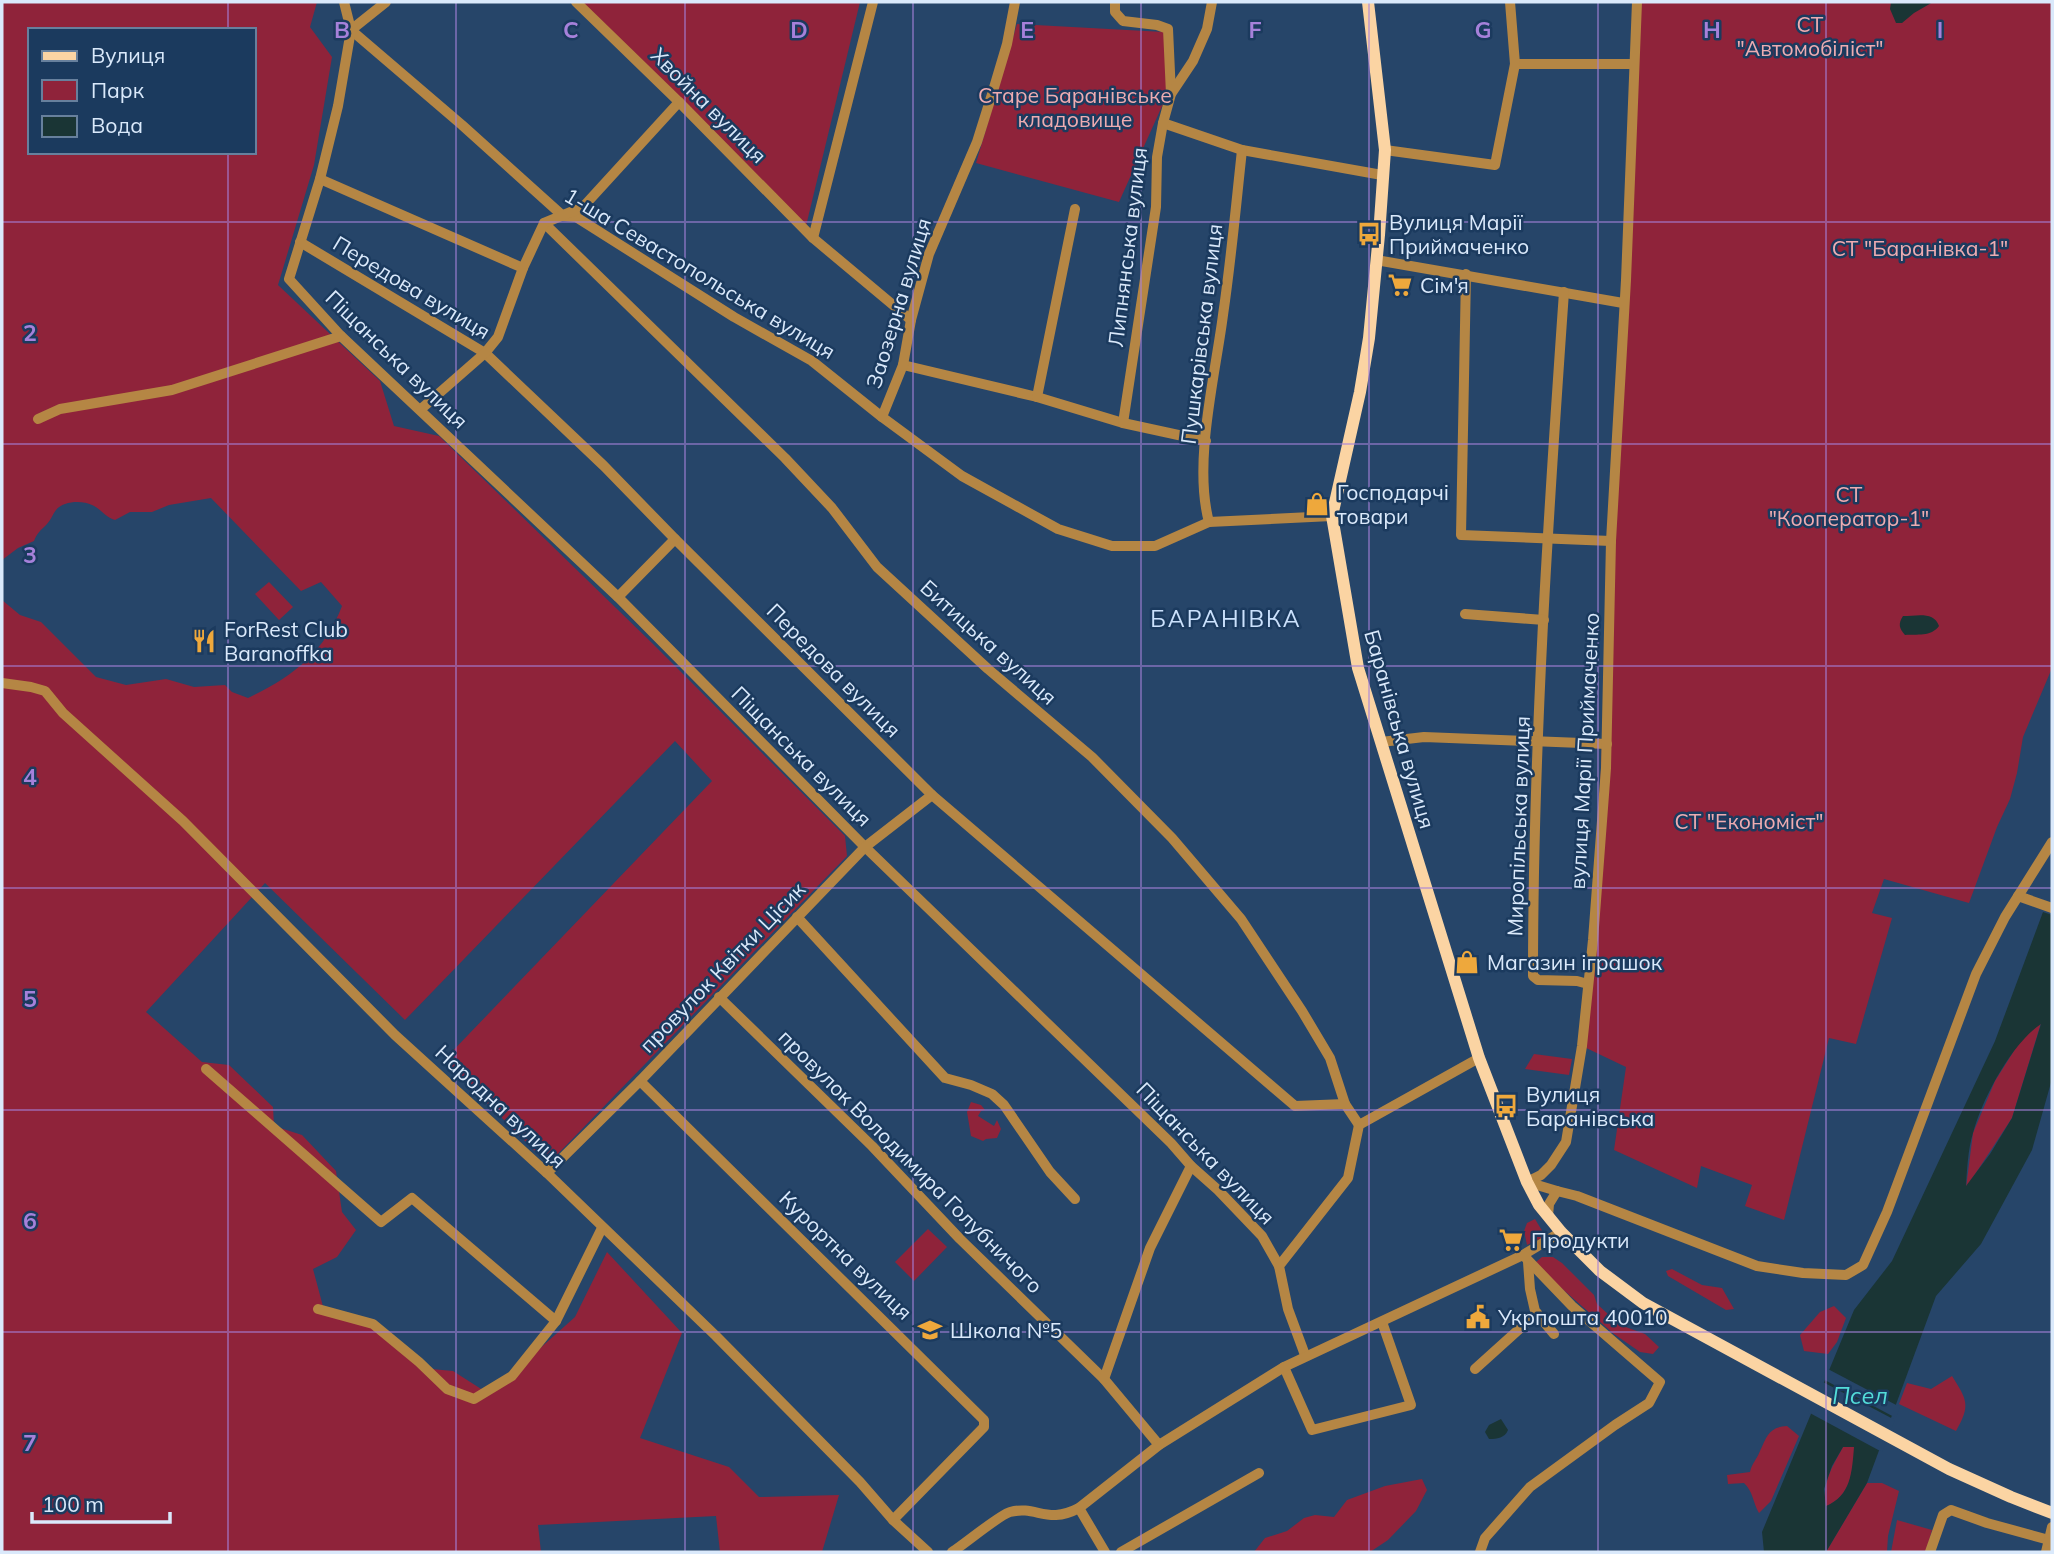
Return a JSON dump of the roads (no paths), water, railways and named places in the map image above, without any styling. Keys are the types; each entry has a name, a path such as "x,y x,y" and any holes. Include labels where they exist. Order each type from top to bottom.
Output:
{"main road":[{"name":"Баранівська вулиця","path":"1368,2 1385,150 1369,338 1360,392 1332,516 1358,667 1479,1058 1527,1182 1561,1232 1600,1271 1643,1303 1950,1469 2052,1513"}],"street":[{"path":"299,243 320,179 338,106 351,30 344,2"},
{"path":"351,30 386,2"},
{"name":"Хвойна вулиця","path":"576,2 813,238 911,320"},
{"path":"813,238 873,2"},
{"name":"Заозерна вулиця","path":"882,417 903,365 911,320 929,254 981,129 1007,44 1015,2"},
{"path":"1115,2 1115,12 1124,22 1157,25 1168,29 1171,94"},
{"name":"Липнянська вулиця","path":"1123,423 1156,207 1157,157 1163,123 1171,94 1193,61 1208,29 1212,2"},
{"path":"1385,150 1495,165 1515,64 1510,2"},
{"name":"вулиця Марії Приймаченко","path":"1527,1182 1541,1175 1551,1165 1566,1142 1582,1046 1594,926 1607,744 1611,541 1637,2"},
{"name":"1-ша Севастопольська вулиця","path":"351,30 563,216 576,217 734,317 812,361 882,417 962,475 1058,529 1112,546 1155,546 1209,522 1332,516"},
{"path":"1515,64 1634,64"},
{"path":"421,409 485,353 498,337 523,268 544,223 583,207 679,102"},
{"path":"1163,123 1242,150 1382,175"},
{"name":"Пушкарівська вулиця","path":"1209,522 1203,499 1206,441 1226,299 1242,150"},
{"path":"320,179 523,268"},
{"path":"1037,397 1076,209"},
{"name":"Битицька вулиця","path":"544,223 785,458 832,508 877,567 988,669 1092,757 1172,838 1241,919 1302,1011 1330,1058 1345,1104 1359,1125"},
{"name":"Піщанська вулиця","path":"299,243 289,279 341,336 618,597 865,847 1068,1041 1262,1236 1279,1266 1288,1309 1305,1355"},
{"name":"Передова вулиця","path":"299,243 485,353 604,466 932,795 1296,1106 1345,1104"},
{"path":"1376,260 1623,303"},
{"path":"1466,274 1461,535 1611,541"},
{"name":"Миропільська вулиця","path":"1564,292 1548,538 1533,976 1538,980 1568,980 1588,984"},
{"path":"38,419 60,409 172,390 341,336"},
{"path":"903,365 1037,397 1123,423 1206,441"},
{"path":"618,597 675,539"},
{"path":"1465,614 1545,620"},
{"name":"Народна вулиця","path":"2,683 45,691 63,713 183,821 396,1035 547,1174 726,1346 860,1482 893,1520 928,1552"},
{"path":"1381,742 1424,737 1607,744"},
{"name":"провулок Квітки Цісик","path":"547,1174 865,847 932,795"},
{"path":"1527,1182 1577,1196 1756,1266 1803,1273 1846,1275 1863,1265 1887,1212 1976,974 2018,896 2052,842"},
{"path":"2018,896 2052,908"},
{"path":"797,916 945,1078 992,1094 1003,1105 1050,1172 1075,1199"},
{"name":"провулок Володимира Голубничого","path":"719,998 872,1146 960,1239 1104,1379 1159,1445"},
{"path":"1279,1266 1348,1178 1359,1125 1479,1058"},
{"path":"206,1069 381,1222 412,1198 556,1321"},
{"name":"Курортна вулиця","path":"640,1081 985,1420 984,1427 893,1520"},
{"path":"1104,1379 1150,1248 1191,1166"},
{"path":"1548,1216 1549,1204 1557,1191"},
{"path":"318,1309 373,1324 447,1389 474,1399 512,1376 556,1321 602,1228"},
{"path":"952,1552 1009,1512 1066,1515 1079,1508 1159,1445 1284,1367 1305,1355 1525,1258 1561,1232"},
{"path":"1525,1258 1537,1314 1554,1334"},
{"path":"1480,1552 1485,1538 1530,1487 1615,1424 1650,1403 1660,1382 1572,1306 1525,1258"},
{"path":"1475,1368 1537,1314"},
{"path":"1284,1367 1312,1430 1411,1405 1382,1322"},
{"path":"1121,1552 1259,1474"},
{"path":"1079,1508 1105,1552"},
{"path":"1930,1552 1943,1515 1951,1510 2049,1540"},
{"path":"2046,1552 2052,1527"}],"water":[{"path":"1891,2 1933,2 1902,23 1896,23 1890,9"},
{"path":"1903,616 1929,616 1937,621 1939,626 1928,633 1905,635 1900,626"},
{"name":"Псел","path":"2043,912 2052,915 2052,1079 2032,1150 1981,1244 1936,1296 1867,1483 1826,1552 1764,1552 1762,1532 1854,1310 1892,1261 1995,1041","holes":["2041,1024 2012,1118 1966,1186 1971,1139 1983,1104 2019,1044","1843,1447 1854,1447 1849,1482 1841,1496 1826,1506 1824,1489 1832,1466"]},
{"path":"1501,1419 1508,1430 1507,1433 1500,1438 1489,1439 1485,1432 1489,1425"}],"place":[{"name":"Вулиця Марії Приймаченко","path":"1369,234"},
{"name":"Сім'я","path":"1400,285"},
{"name":"Господарчі товари","path":"1317,504"},
{"name":"ForRest Club Baranoffka","path":"204,641"},
{"name":"Магазин іграшок","path":"1467,962"},
{"name":"Вулиця Баранівська","path":"1506,1106"},
{"name":"Продукти","path":"1511,1240"},
{"name":"Укрпошта 40010","path":"1478,1317"},
{"name":"Школа №5","path":"930,1330"}],"district":[{"name":"БАРАНІВКА","path":"1226,618"}],"park label":[{"name":"СТ \"Автомобіліст\"","path":"1810,36"},
{"name":"Старе Баранівське кладовище","path":"1075,107"},
{"name":"СТ \"Баранівка-1\"","path":"1920,248"},
{"name":"СТ \"Кооператор-1\"","path":"1849,506"},
{"name":"СТ \"Економіст\"","path":"1749,821"}]}
